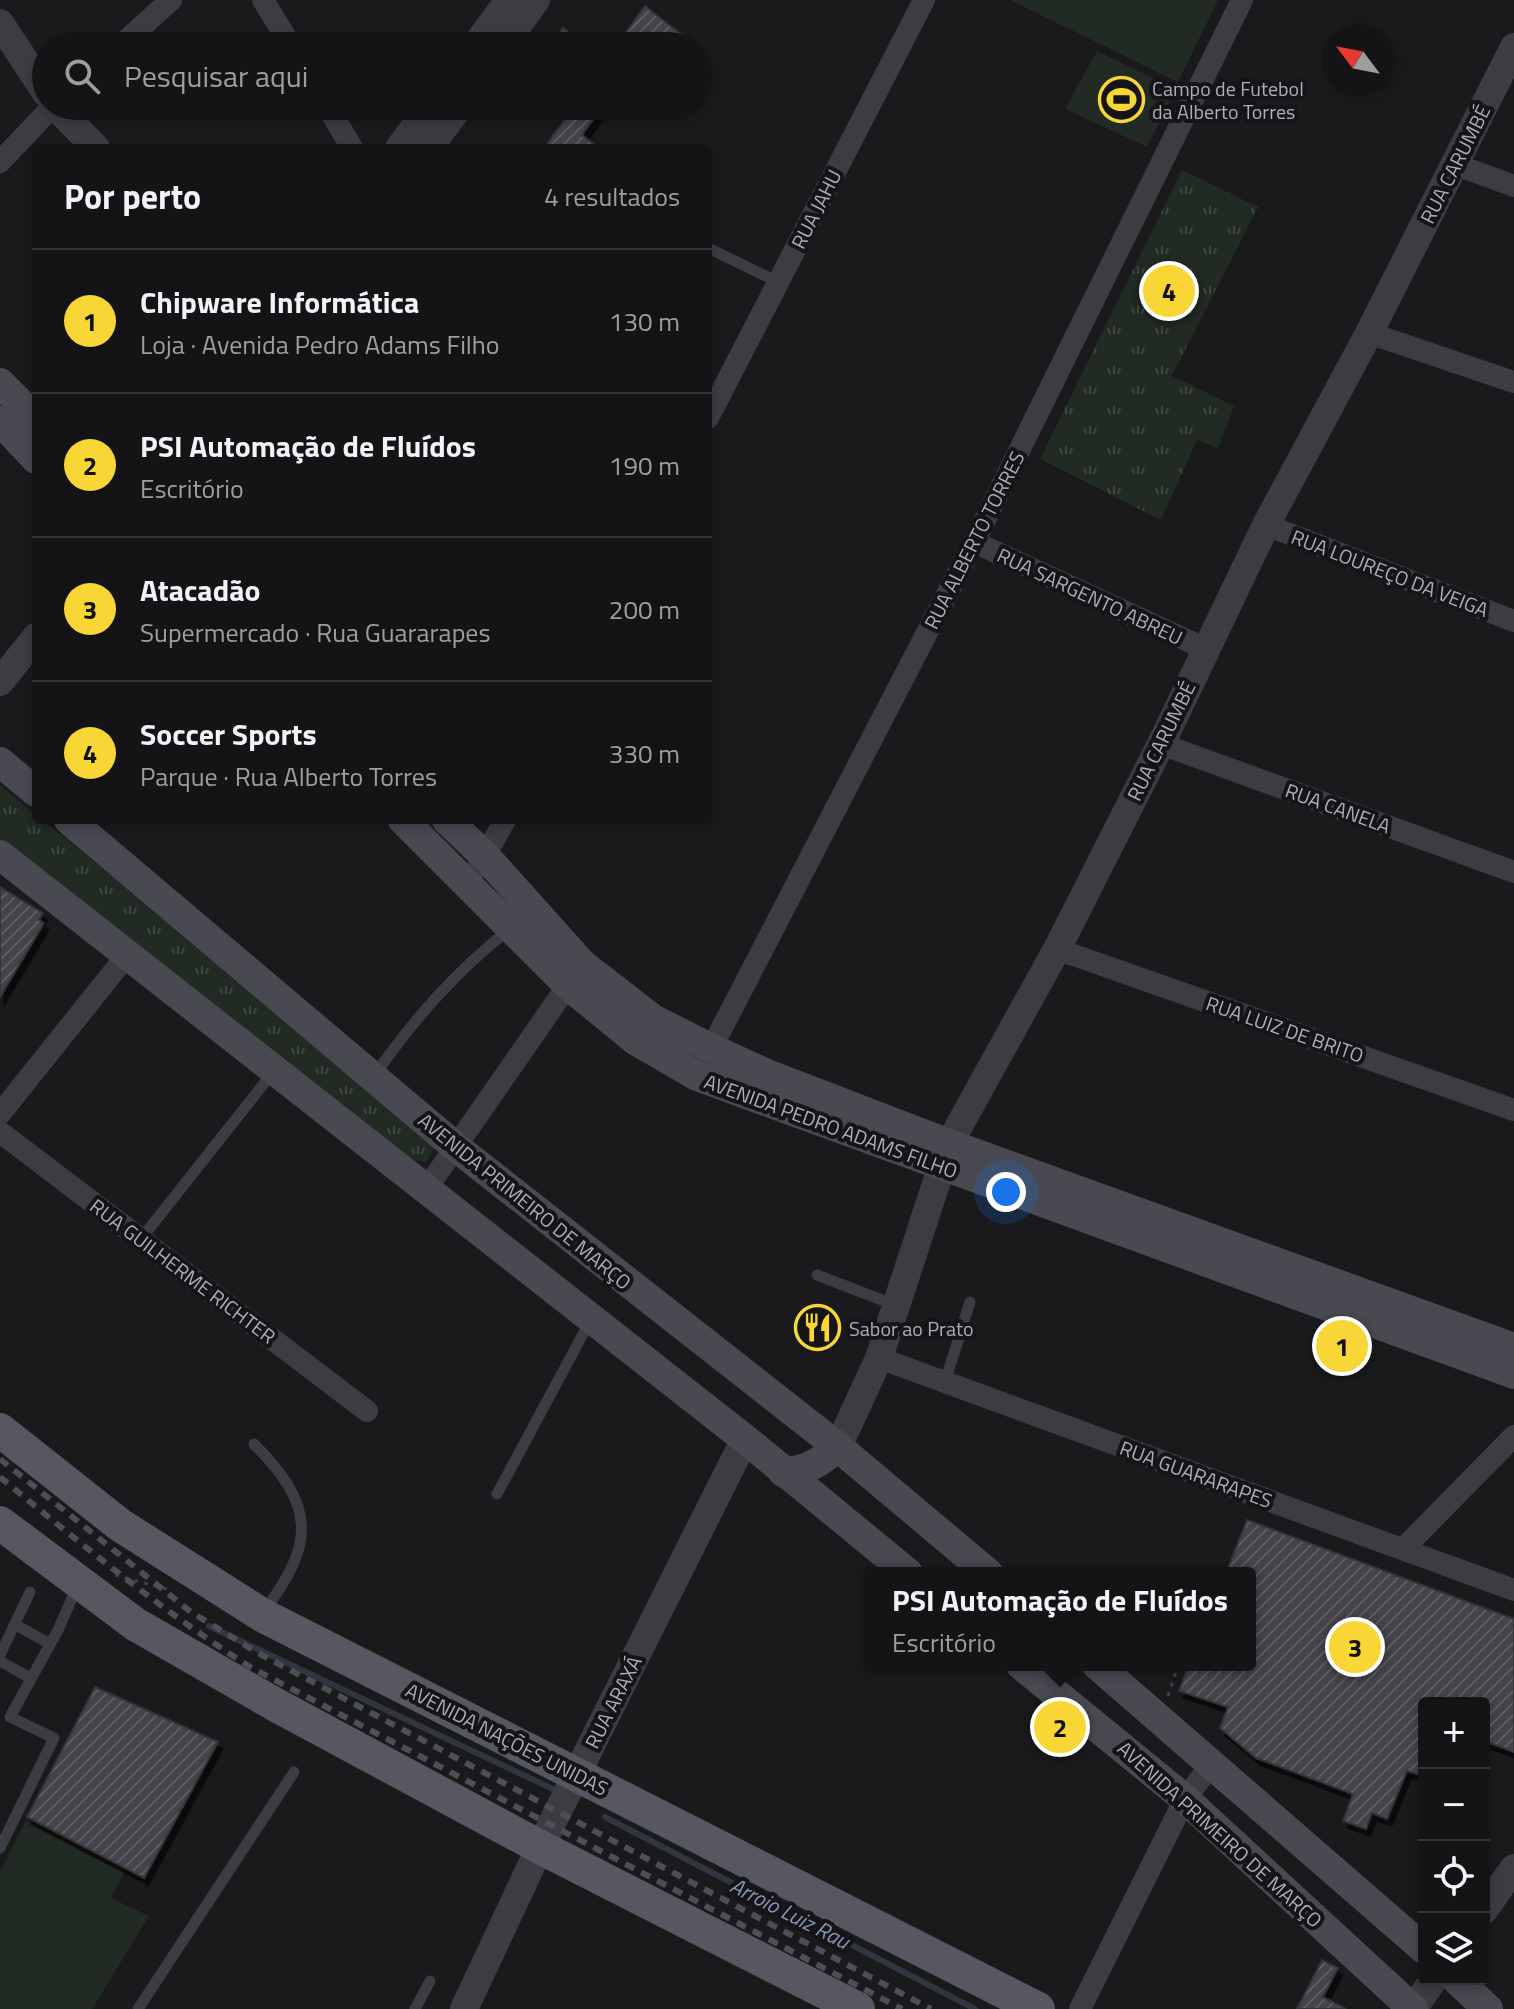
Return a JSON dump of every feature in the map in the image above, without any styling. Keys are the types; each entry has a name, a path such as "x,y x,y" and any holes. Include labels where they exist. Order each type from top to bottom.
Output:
{"main road":[{"path":"0,383 32,415"},
{"path":"0,421 32,455"},
{"path":"0,762 32,789"},
{"name":"AVENIDA PRIMEIRO DE MARÇO","path":"74,824 457,1148 838,1447 981,1567"},
{"name":"AVENIDA PEDRO ADAMS FILHO","path":"407,824 467,882 521,918 635,1040 697,1076 945,1155 1514,1366"},
{"name":"AVENIDA PEDRO ADAMS FILHO","path":"451,824 486,857 521,918"},
{"path":"0,855 590,1321 745,1439 901,1567"},
{"name":"AVENIDA PEDRO ADAMS FILHO","path":"575,975 710,1048 945,1155"},
{"path":"660,1375 691,1334"},
{"name":"AVENIDA NAÇÕES UNIDAS","path":"0,1430 120,1525 262,1615 1038,2009"},
{"path":"783,1472 801,1471 817,1464 838,1447"},
{"path":"874,1545 905,1504"},
{"path":"0,1523 135,1624 276,1705 540,1847 858,2009"},
{"name":"AVENIDA PRIMEIRO DE MARÇO","path":"1028,1671 1185,1799 1413,2009"},
{"path":"1104,1671 1213,1762 1418,1944"},
{"path":"1462,1985 1488,2009"}],"street":[{"path":"136,32 171,0"},
{"path":"263,0 282,32"},
{"path":"485,32 509,0"},
{"path":"513,32 536,0"},
{"name":"RUA JAHU","path":"712,410 924,0"},
{"name":"RUA ALBERTO TORRES","path":"697,1076 974,542 1242,0"},
{"path":"0,23 32,72"},
{"name":"RUA CARUMBÉ","path":"838,1447 879,1358 945,1155 1057,949 1161,744 1266,525 1369,333 1514,47"},
{"path":"0,162 40,120"},
{"path":"68,120 92,144"},
{"path":"335,120 350,144"},
{"path":"402,144 420,120"},
{"path":"432,144 450,120"},
{"path":"1454,164 1514,186"},
{"path":"1369,333 1514,382"},
{"name":"RUA LOUREÇO DA VEIGA","path":"1266,525 1514,621"},
{"name":"RUA SARGENTO ABREU","path":"974,542 1206,649"},
{"path":"0,682 32,642"},
{"name":"RUA CANELA","path":"1161,744 1514,872"},
{"path":"467,882 486,857 503,824"},
{"name":"RUA LUIZ DE BRITO","path":"1057,949 1514,1110"},
{"path":"0,1114 127,955"},
{"path":"425,1191 575,975"},
{"name":"RUA GUILHERME RICHTER","path":"0,1132 367,1411"},
{"name":"RUA GUARARAPES","path":"879,1358 1514,1590"},
{"path":"1403,1549 1514,1436"},
{"name":"RUA ARAXÁ","path":"464,2009 540,1847 745,1439"},
{"path":"1080,2009 1185,1799 1213,1762"},
{"path":"1490,1902 1514,1868"},
{"path":"1413,2009 1430,1985"}],"lane":[{"path":"712,250 778,282"},
{"path":"374,1076 409,1025 465,964 521,918"},
{"path":"141,1239 274,1072"},
{"path":"817,1275 896,1305"},
{"path":"944,1383 970,1302"},
{"path":"497,1494 590,1321"},
{"path":"254,1444 280,1470 296,1498 302,1530 301,1552 294,1569 262,1615"},
{"path":"0,1848 54,1738 5,1714 50,1644 80,1580"},
{"path":"0,1655 30,1592"},
{"path":"16,1625 50,1644"},
{"path":"0,1661 30,1678"},
{"path":"138,2009 294,1772"},
{"path":"415,2009 430,1981"}],"path":[{"path":"1161,1718 1176,1671"}],"green space":[{"path":"1010,0 1218,0 1178,82"},
{"name":"Campo de Futebol da Alberto Torres","path":"1097,51 1176,89 1147,147 1065,109"},
{"path":"1182,170 1258,207 1172,376 1234,406 1218,448 1197,440 1161,520 1040,459"},
{"path":"0,785 32,812 32,824 48,824 430,1135 435,1147 426,1162 415,1161 0,843"},
{"path":"26,1820 125,1871 111,1898 149,1916 92,2009 0,2009 0,1872"}],"building":[{"path":"645,6 678,32 626,32"},
{"path":"565,120 593,120 582,135 594,144 547,144"},
{"path":"0,887 43,913 39,920 44,923 0,997"},
{"path":"1247,1520 1514,1619 1514,1752 1490,1743 1490,1697 1418,1697 1418,1774 1407,1771 1387,1819 1372,1813 1366,1829 1343,1821 1353,1794 1256,1758 1220,1728 1228,1707 1179,1691 1187,1671 1256,1671 1256,1567 1228,1567"},
{"path":"95,1687 218,1742 144,1878 27,1817"},
{"path":"1322,1960 1338,1968 1323,1997 1346,2009 1297,2009"}],"waterway":[{"name":"Arroio Luiz Rau","path":"209,1626 557,1791"},
{"name":"Arroio Luiz Rau","path":"605,1817 975,2009"}],"railway":[{"path":"0,1459 191,1612 258,1653 931,2009"},
{"path":"0,1477 153,1600 250,1667 902,2009"}],"place":[{"name":"Campo de Futebol da Alberto Torres","path":"1121,99"},
{"name":"Soccer Sports","path":"1169,291"},
{"name":"Sabor ao Prato","path":"818,1328"},
{"name":"Chipware Informática","path":"1342,1346"},
{"name":"Atacadão","path":"1355,1647"},
{"name":"PSI Automação de Fluídos","path":"1060,1727"}]}
